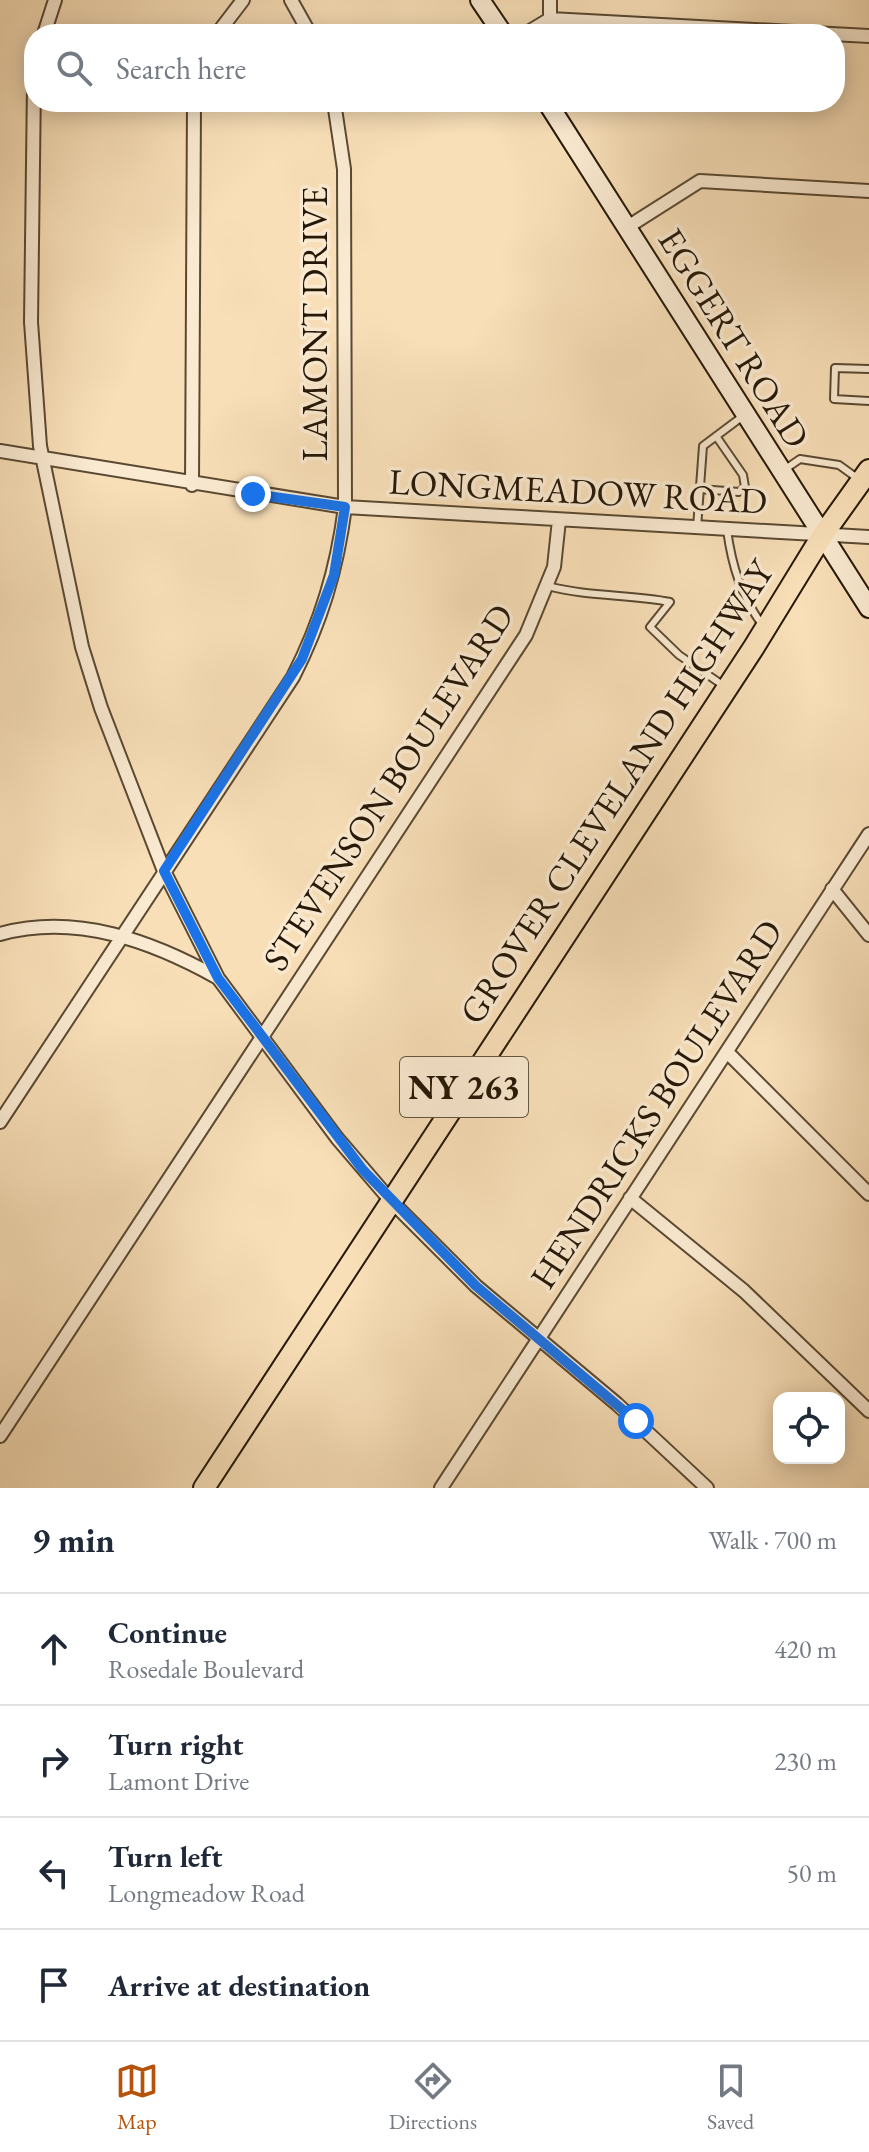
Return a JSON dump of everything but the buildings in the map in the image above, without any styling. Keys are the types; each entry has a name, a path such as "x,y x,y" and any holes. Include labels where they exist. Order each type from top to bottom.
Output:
{"main road":[{"name":"NY 263","path":"822,536 864,482"},
{"name":"GROVER CLEVELAND HIGHWAY","path":"204,1488 727,688 822,536"}],"street":[{"path":"47,24 55,0"},
{"path":"225,24 243,0"},
{"path":"291,0 304,24"},
{"path":"480,0 496,24"},
{"path":"550,0 550,19"},
{"path":"542,24 550,19 644,24"},
{"path":"845,35 869,36"},
{"path":"34,112 31,322 43,456 67,585 88,667 164,871 218,978 337,1138 391,1201 476,1286 626,1413 707,1488"},
{"path":"192,485 194,112"},
{"name":"LAMONT DRIVE","path":"0,1122 299,665 330,589 345,507 344,169 335,112"},
{"name":"EGGERT ROAD","path":"553,112 869,608"},
{"path":"626,228 700,181 869,191"},
{"name":"LONGMEADOW ROAD","path":"0,451 43,456 192,485 345,507 869,537"},
{"name":"STEVENSON BOULEVARD","path":"0,1436 526,635 548,586 557,551 559,520"},
{"name":"HENDRICKS BOULEVARD","path":"441,1488 869,834"},
{"path":"832,889 869,935"},
{"path":"0,934 45,927 120,936 151,944 218,978"},
{"path":"727,1052 869,1194"},
{"path":"630,1198 744,1291 869,1411"}],"lane":[{"path":"869,369 835,368 834,399 869,401"},
{"path":"697,528 703,446 745,414"},
{"path":"700,489 739,492 745,487 743,475 716,436"},
{"path":"781,472 800,459 839,465 864,482"},
{"path":"727,530 733,567 748,605 765,629"},
{"path":"548,586 576,594 636,595 670,602 650,627 679,655 727,688"}],"route":[{"path":"253,494 345,507 334,575 312,640 293,677 164,871 218,978 363,1170 416,1229 476,1286 636,1421"}]}
